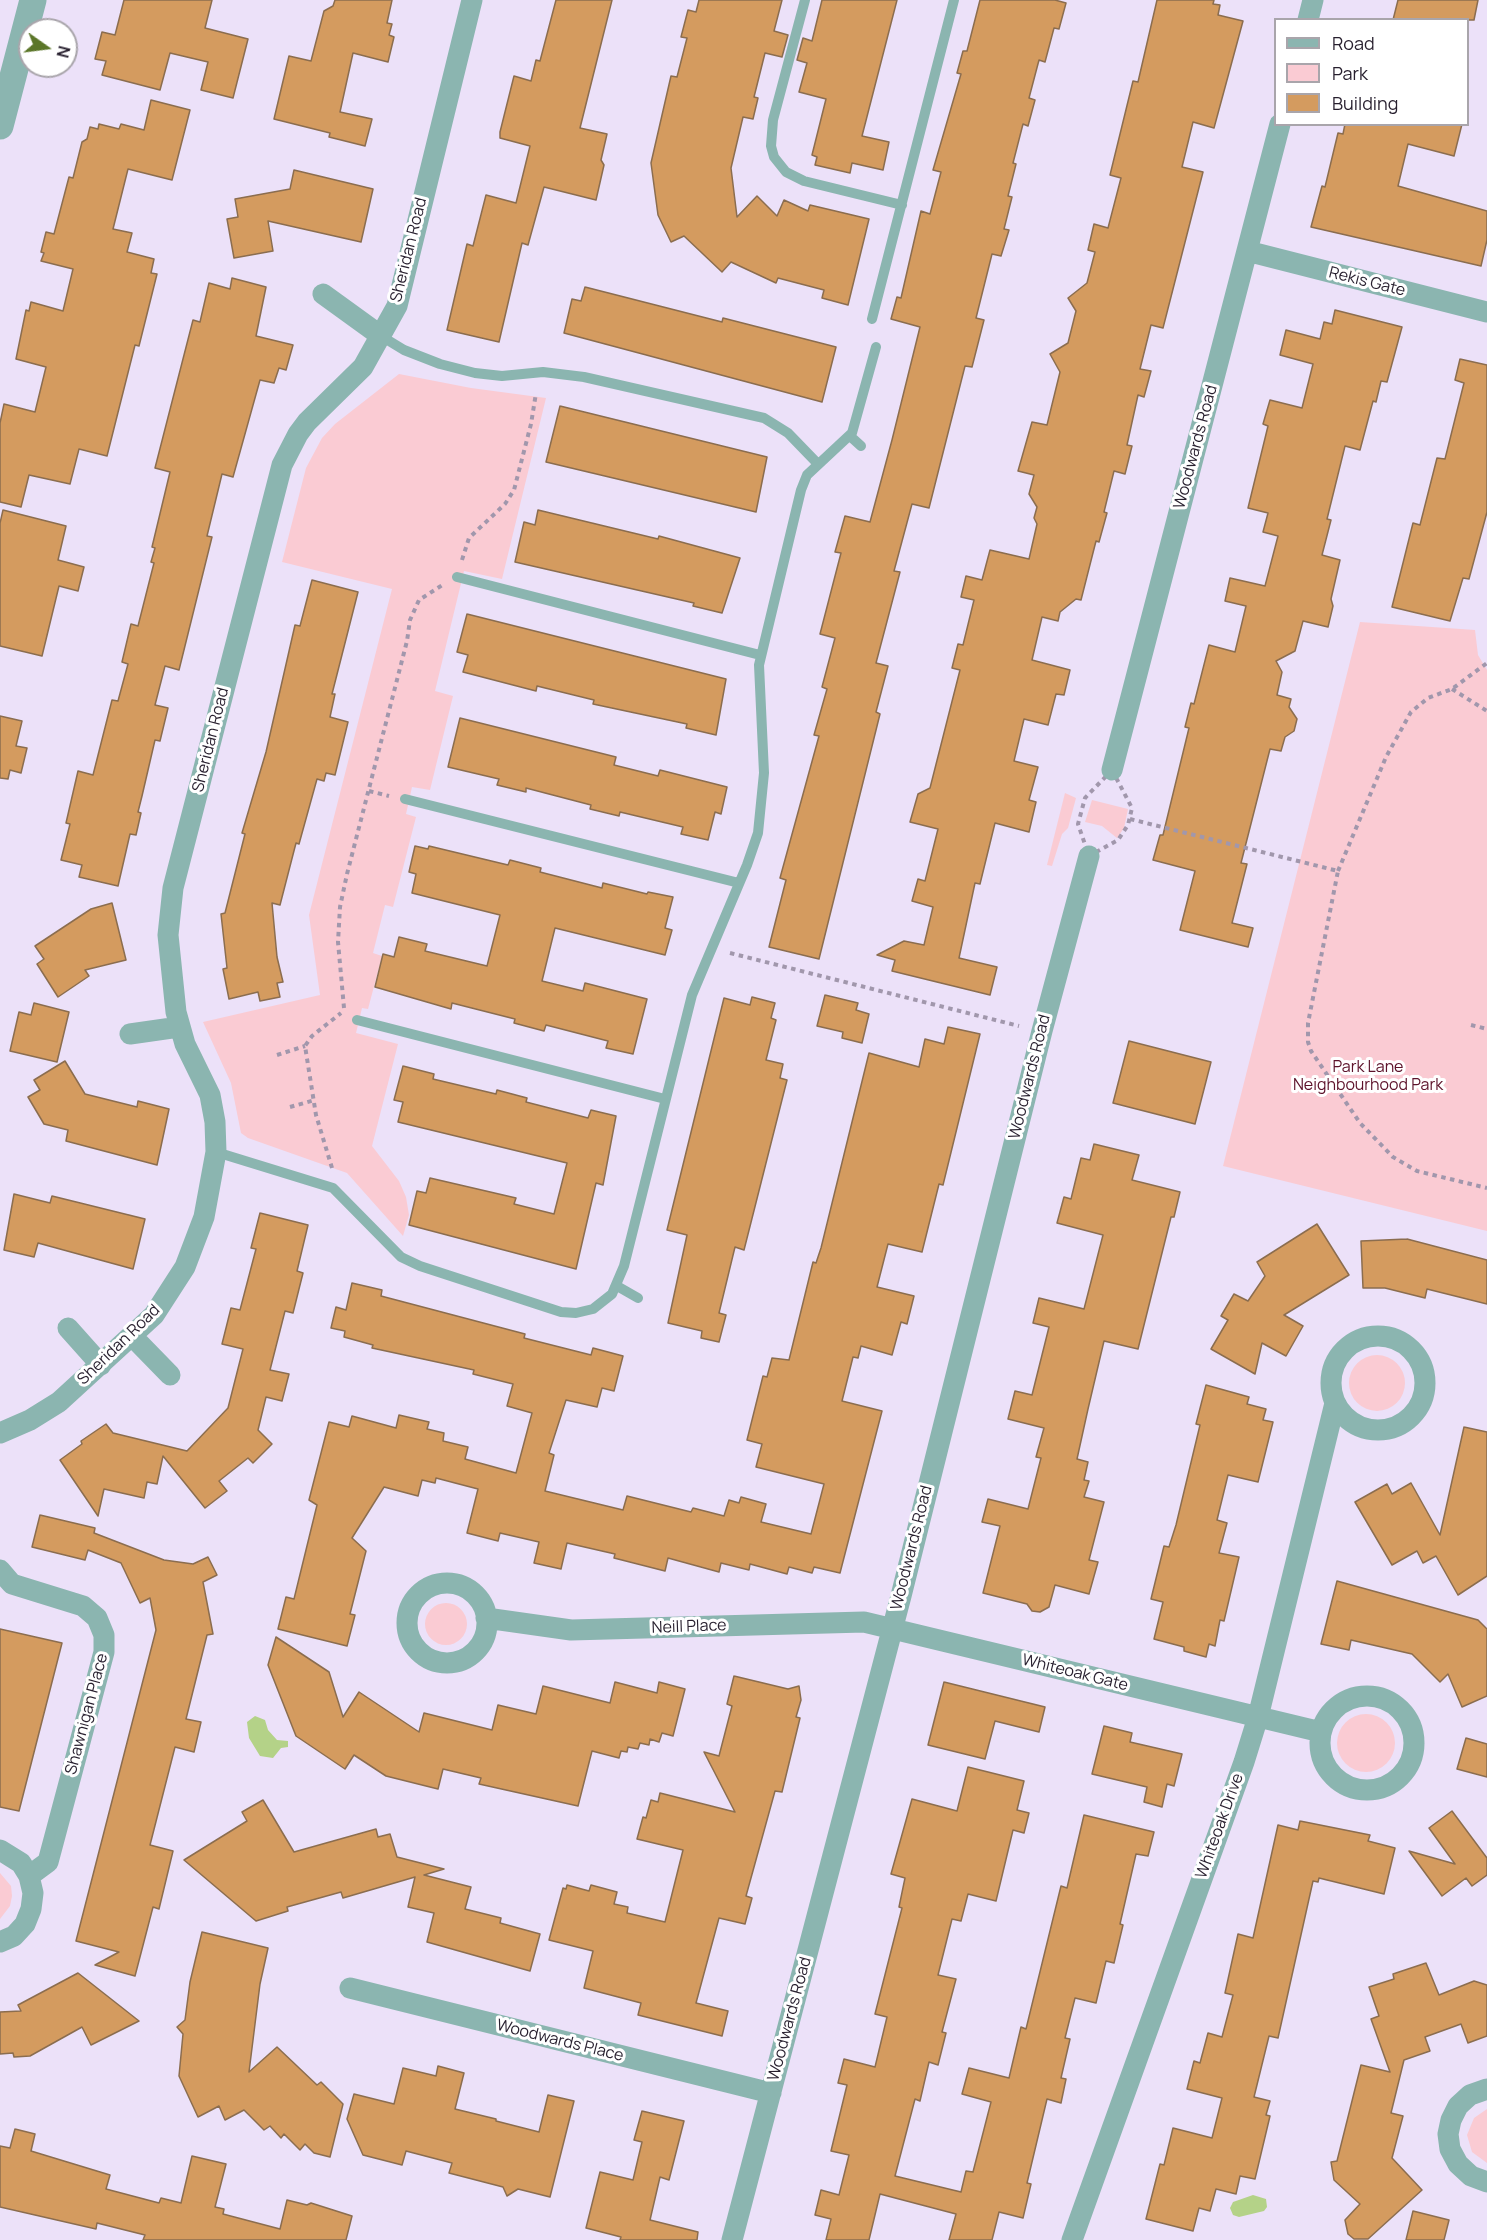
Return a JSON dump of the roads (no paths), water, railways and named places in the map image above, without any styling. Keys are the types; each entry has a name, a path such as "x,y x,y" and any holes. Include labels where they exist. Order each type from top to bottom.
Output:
{"street":[{"path":"0,126 33,0"},
{"name":"Sheridan Road","path":"0,1433 45,1412 132,1336 165,1300 185,1267 204,1217 216,1152 216,1122 210,1095 179,1027 169,952 171,903 278,478 298,434 356,375 397,306 472,0"},
{"path":"1308,18 1313,0"},
{"name":"Woodwards Road","path":"1112,770 1279,126"},
{"name":"Rekis Gate","path":"1247,251 1487,312"},
{"path":"323,294 381,336"},
{"name":"Woodwards Road","path":"732,2240 892,1628 1042,1031 1089,856"},
{"path":"130,1034 179,1027"},
{"path":"68,1328 101,1365"},
{"path":"132,1336 170,1375"},
{"name":"Whiteoak Drive","path":"1072,2240 1258,1717 1335,1403 1331,1381 1334,1366 1342,1353 1354,1343 1376,1336 1390,1338 1404,1344 1420,1362 1425,1385 1422,1401 1414,1414 1402,1424 1387,1430 1364,1428 1344,1416 1335,1403"},
{"name":"Shawnigan Place","path":"0,1570 12,1584 83,1606 97,1618 104,1635 104,1652 48,1862 29,1876"},
{"name":"Neill Place","path":"486,1618 551,1629 572,1630 864,1622 892,1628"},
{"name":"Whiteoak Gate","path":"892,1628 1321,1732"},
{"path":"1362,1696 1378,1697 1394,1703 1405,1715 1414,1738 1413,1753 1404,1773 1392,1783 1378,1789 1356,1789 1342,1783 1326,1768 1320,1746 1321,1732 1328,1716 1346,1700 1362,1696"},
{"path":"0,1850 21,1863 29,1876 33,1893 28,1917 14,1936 0,1942"},
{"name":"Woodwards Place","path":"350,1988 771,2093"},
{"path":"1487,2089 1470,2095 1458,2106 1450,2120 1448,2134 1450,2149 1458,2164 1471,2176 1487,2182"}],"lane":[{"path":"805,0 773,120 771,146 774,157 786,172 804,181 902,205"},
{"path":"872,319 954,0"},
{"path":"381,336 404,350 440,364 475,373 502,376 543,372 584,377 764,418 788,432 818,464"},
{"path":"216,1152 338,1191 401,1257 420,1266 569,1313 593,1309 612,1294 617,1286 696,982 739,883 758,832 764,773 760,655 804,481 818,464 850,436 860,411 876,347"},
{"path":"850,436 861,446"},
{"path":"458,578 760,655"},
{"path":"405,800 739,883"},
{"path":"357,1020 665,1099"},
{"path":"617,1286 638,1298"}],"park label":[{"name":"Park Lane Neighbourhood Park","path":"1368,1077"}]}
